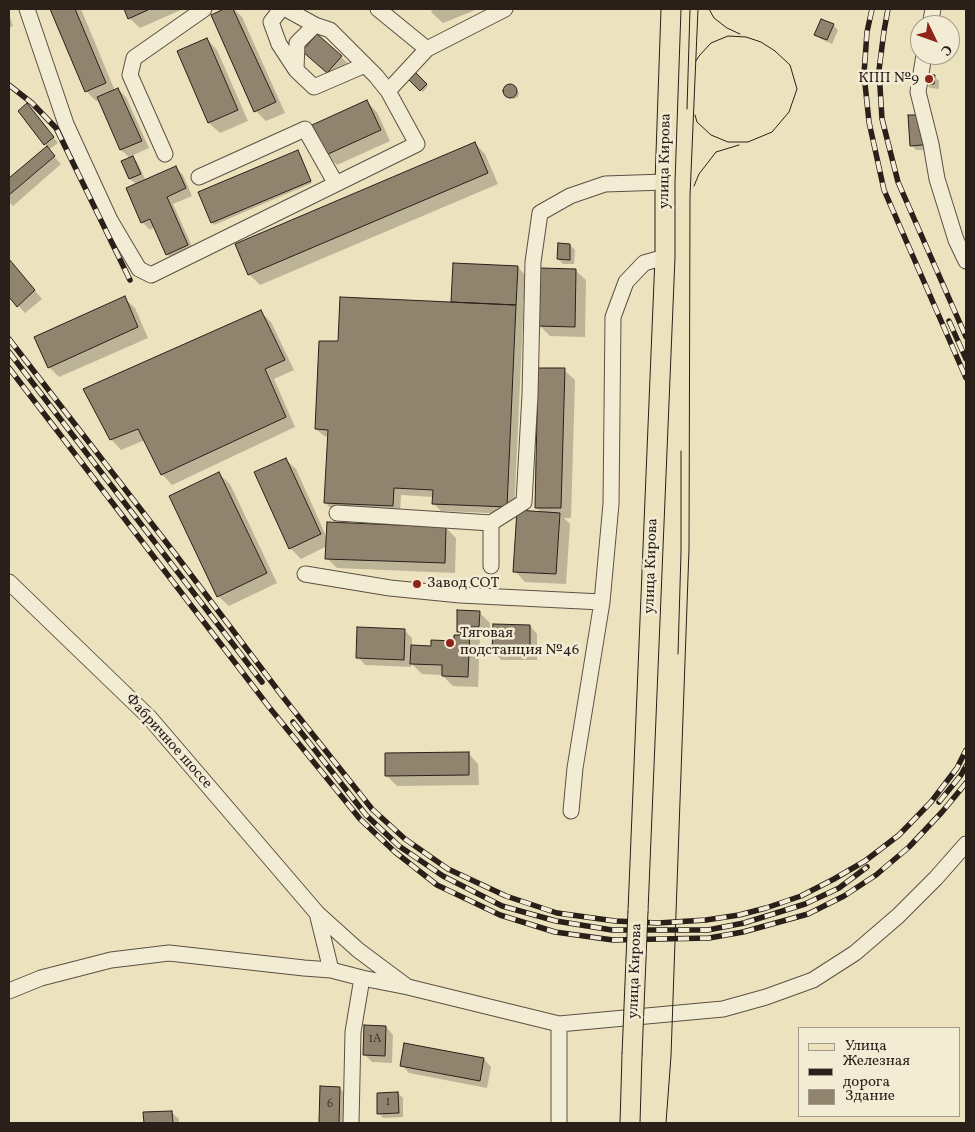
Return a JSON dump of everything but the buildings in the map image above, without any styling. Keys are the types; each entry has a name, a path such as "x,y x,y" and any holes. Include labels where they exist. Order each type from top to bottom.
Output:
{"main road":[{"name":"улица Кирова","path":"630,1123 665,257 665,182 671,9"}],"street":[{"path":"28,9 66,124 110,220 139,269 151,275 417,144 388,90 376,76 330,30 315,25 286,9"},
{"path":"165,154 130,75 134,58 204,9"},
{"path":"281,9 271,22 279,44 296,70 314,88 365,65"},
{"path":"378,9 426,49"},
{"path":"388,90 426,49 505,9"},
{"path":"296,70 297,42 315,25"},
{"path":"922,65 918,92 937,178 956,240 966,261"},
{"path":"199,178 306,129 336,184"},
{"path":"337,513 491,523 524,502 530,395 533,262 540,213 570,196 605,184 665,182"},
{"path":"571,811 602,602 611,504 613,317 626,282 644,263 665,257"},
{"path":"491,523 491,566"},
{"path":"306,574 390,588 460,595 602,602"},
{"name":"Фабричное шоссе","path":"9,582 149,717 317,913 358,950 408,987"},
{"path":"9,990 41,978 111,960 170,953 331,970 559,1024 723,1009 766,997 813,980 855,953 898,916 936,878 966,844"},
{"name":"Фабричное шоссе","path":"317,913 331,970"},
{"path":"351,1123 352,1032 362,978"},
{"path":"559,1024 559,1123"}],"tram line":[{"path":"687,109 690,9"},
{"path":"666,1123 671,1056 689,549 690,196 698,9"},
{"path":"709,9 714,18 727,28 740,34"},
{"path":"695,115 697,122 711,135 728,142 748,142 772,132 789,112 797,89 790,65 775,51 761,42 746,37 728,36 711,43 696,61"},
{"path":"694,186 699,174 716,152 739,145"},
{"path":"678,654 681,451"}],"railway":[{"path":"872,9 867,32 864,74 869,122 884,190 966,378"},
{"path":"888,9 879,70 882,119 898,182 966,337"},
{"path":"9,85 32,103 56,128 130,280"},
{"path":"949,321 966,359"},
{"path":"9,339 283,697 372,809 405,839 448,869 506,896 557,913 615,921 658,923 706,920 739,915 766,908 801,896 834,879 865,861 899,835 931,802 957,768 966,750"},
{"path":"9,352 262,682"},
{"path":"9,368 269,707 360,819 395,852 437,885 500,915 555,932 613,940 709,938 743,932 808,914 844,896 876,875 909,847 966,783"},
{"path":"293,722 366,815 399,846 443,876 502,906 556,921 612,930 708,930 744,923 805,904 839,888 867,867"},
{"path":"939,802 966,766"}],"place":[{"name":"КПП №9","path":"929,79"},
{"name":"Завод СОТ","path":"417,584"},
{"name":"Тяговая подстанция №46","path":"450,643"}]}
